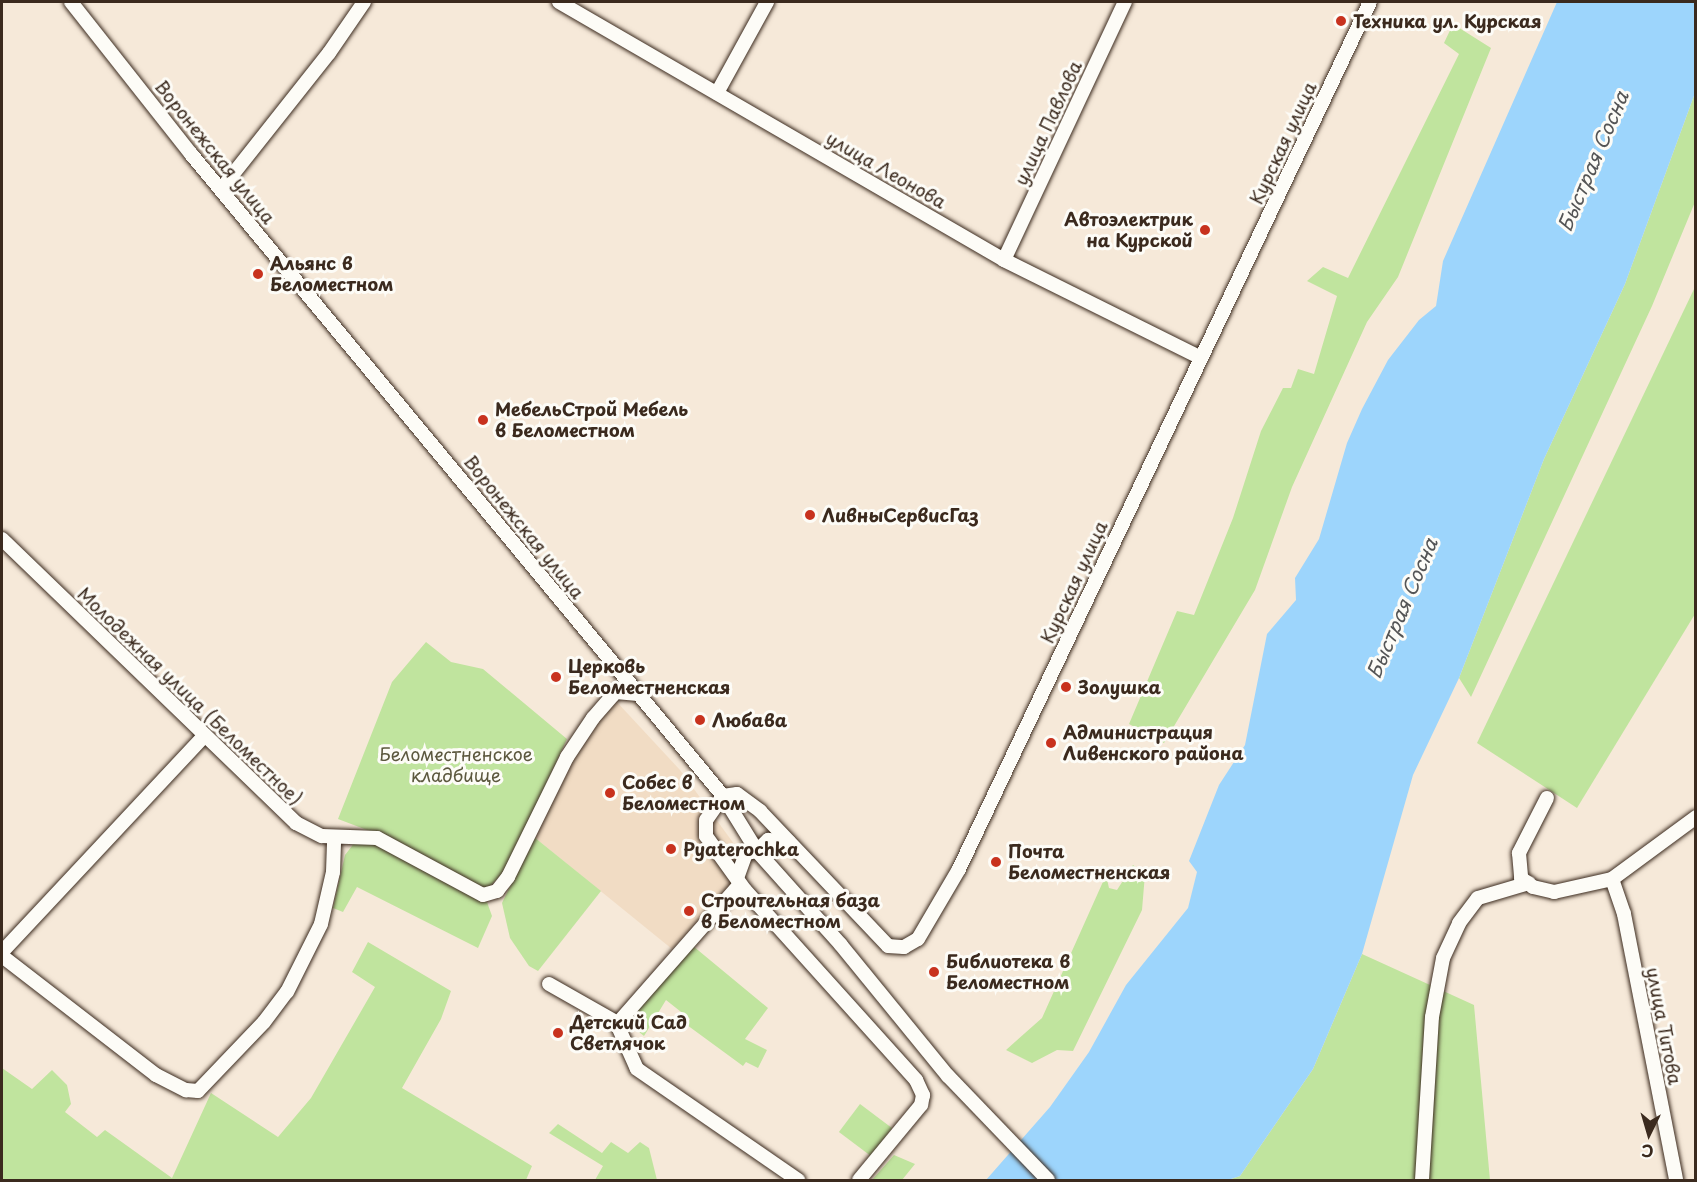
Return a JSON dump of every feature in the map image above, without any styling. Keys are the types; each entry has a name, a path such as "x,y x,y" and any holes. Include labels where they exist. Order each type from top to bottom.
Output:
{"street":[{"name":"Воронежская улица","path":"71,2 723,796 757,851 841,945 948,1076 1048,1180"},
{"path":"222,188 329,53 364,2"},
{"name":"улица Леонова","path":"559,2 1004,260 1201,358"},
{"path":"717,93 767,2"},
{"name":"улица Павлова","path":"1004,260 1125,2"},
{"name":"Курская улица","path":"723,796 734,794 745,798 888,946 907,946 918,939 959,869 1370,2"},
{"name":"Молодежная улица (Беломестное)","path":"2,539 296,823 334,838 377,838 479,894 497,891 567,757 593,718 614,694 626,690 638,694"},
{"path":"205,735 2,954 156,1075 186,1090 198,1092 264,1022 287,992 321,924 333,872 334,838"},
{"path":"723,796 706,820 705,831 738,881 921,1089 923,1102 859,1180"},
{"path":"1547,798 1519,853 1521,878 1554,892 1612,879 1695,817"},
{"path":"617,1024 738,881 744,855 757,851 768,840 789,842"},
{"name":"улица Титова","path":"1612,879 1624,914 1676,1180"},
{"path":"1422,1180 1432,1017 1443,958 1459,923 1479,898 1529,883"},
{"path":"549,984 617,1024 637,1069 798,1180"}],"shaded area":[{"path":"615,700 680,770 737,848 732,886 672,949 534,837 580,745"}],"green space":[{"path":"1453,24 1491,48 1398,277 1367,322 1292,487 1255,590 1164,743 1129,724 1177,611 1194,615 1233,518 1261,431 1283,388 1291,388 1298,369 1314,374 1337,296 1307,281 1323,267 1348,278 1459,54 1444,43"},
{"path":"1695,93 1695,202 1652,306 1471,697 1459,678 1544,459 1625,284"},
{"path":"1695,287 1695,614 1577,808 1477,743"},
{"name":"Беломестненское кладбище","path":"426,642 451,662 483,669 567,739 505,871 488,888 475,887 388,838 338,819 392,682"},
{"path":"534,837 601,891 538,971 529,966 510,938 502,903"},
{"path":"369,841 487,902 492,916 478,948 357,887 343,912 333,908 345,855 355,842"},
{"path":"1133,865 1145,874 1142,910 1073,1051 1057,1050 1032,1063 1006,1050 1042,1018 1106,875 1109,888 1117,890"},
{"path":"368,942 451,991 441,1019 402,1088 532,1166 526,1180 2,1180 2,1068 32,1089 52,1070 67,1085 71,1104 65,1112 97,1137 105,1130 172,1178 211,1093 278,1137 311,1098 375,987 352,972"},
{"path":"693,946 768,1008 745,1039 767,1050 758,1068 746,1062 743,1066 687,1025 690,1019 666,1000 644,1036 628,1023"},
{"path":"1362,954 1474,1005 1490,1180 1228,1180 1240,1176 1313,1069"},
{"path":"860,1104 892,1128 871,1156 839,1132"},
{"path":"558,1124 602,1153 611,1142 628,1153 640,1142 649,1148 657,1180 595,1180 603,1166 549,1133"},
{"path":"894,1155 915,1164 902,1180 872,1180"}],"water":[{"name":"Быстрая Сосна","path":"1557,2 1695,2 1695,93 1625,284 1544,459 1459,678 1413,775 1362,954 1313,1069 1240,1176 1228,1180 986,1180 1050,1107 1089,1052 1126,985 1188,908 1197,872 1189,861 1219,785 1245,745 1267,634 1296,600 1295,578 1319,539 1347,443 1362,409 1388,360 1419,320 1436,306 1443,261"}],"place":[{"name":"Техника ул. Курская","path":"1341,21"},
{"name":"Автоэлектрик на Курской","path":"1205,230"},
{"name":"Альянс в Беломестном","path":"258,274"},
{"name":"МебельСтрой Мебель в Беломестном","path":"483,420"},
{"name":"ЛивныСервисГаз","path":"810,515"},
{"name":"Церковь Беломестненская","path":"556,677"},
{"name":"Золушка","path":"1066,687"},
{"name":"Любава","path":"700,720"},
{"name":"Администрация Ливенского района","path":"1051,743"},
{"name":"Собес в Беломестном","path":"610,793"},
{"name":"Pyaterochka","path":"671,849"},
{"name":"Почта Беломестненская","path":"996,862"},
{"name":"Строительная база в Беломестном","path":"689,911"},
{"name":"Библиотека в Беломестном","path":"934,972"},
{"name":"Детский Сад Светлячок","path":"558,1033"}]}
